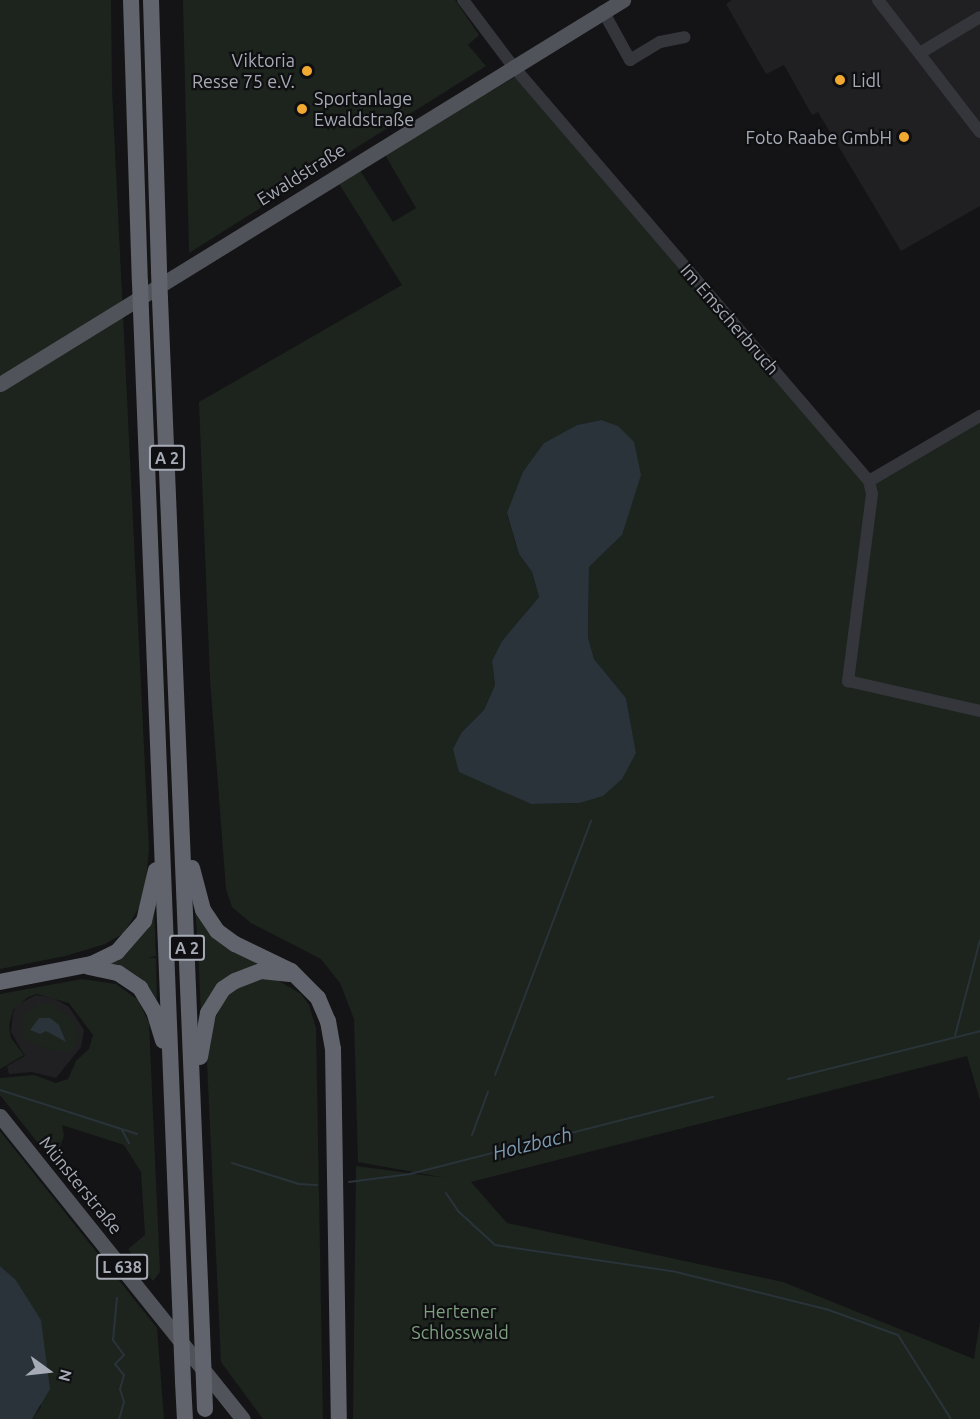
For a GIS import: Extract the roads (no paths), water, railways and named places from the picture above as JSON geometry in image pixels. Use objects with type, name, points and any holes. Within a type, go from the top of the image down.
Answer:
[{"type":"highway","name":"A 2","points":[[131,0],[184,1419]]},
{"type":"highway","name":"A 2","points":[[151,0],[160,299],[205,1414]]},
{"type":"highway","points":[[181,793],[198,898],[209,921],[235,944],[279,963],[302,980],[324,1009],[333,1049],[339,1419]]},
{"type":"highway","points":[[0,982],[79,967],[117,952],[144,921],[152,895],[162,821]]},
{"type":"highway","points":[[79,967],[118,973],[140,988],[159,1023],[171,1081]]},
{"type":"highway","points":[[193,1103],[204,1026],[214,1000],[223,989],[235,981],[261,971],[282,973],[302,980]]},
{"type":"main road","name":"Ewaldstraße","points":[[0,384],[512,65],[623,0]]},
{"type":"main road","name":"Münsterstraße","points":[[0,1116],[243,1419]]},
{"type":"street","name":"Im Emscherbruch","points":[[463,0],[512,65],[869,482]]},
{"type":"street","points":[[878,0],[980,132]]},
{"type":"street","points":[[603,12],[630,60],[660,42],[685,37]]},
{"type":"street","points":[[920,52],[980,17]]},
{"type":"street","points":[[980,416],[869,482],[872,494],[848,681],[980,711]]},
{"type":"waterway","points":[[495,1075],[591,821]]},
{"type":"waterway","points":[[955,1036],[980,940]]},
{"type":"waterway","name":"Holzbach","points":[[788,1079],[980,1031]]},
{"type":"waterway","name":"Holzbach","points":[[0,1090],[137,1134]]},
{"type":"waterway","points":[[472,1135],[488,1092]]},
{"type":"waterway","name":"Holzbach","points":[[349,1182],[410,1174],[713,1097]]},
{"type":"waterway","points":[[122,1130],[129,1143]]},
{"type":"waterway","name":"Holzbach","points":[[232,1163],[299,1184],[317,1185]]},
{"type":"waterway","points":[[446,1193],[458,1211],[495,1245],[672,1271],[826,1309],[898,1335],[951,1419]]},
{"type":"waterway","points":[[117,1298],[113,1340],[124,1355],[115,1364],[124,1375],[120,1389],[124,1402],[119,1419]]},
{"type":"place","name":"Viktoria Resse 75 e.V.","points":[[307,71]]},
{"type":"place","name":"Lidl","points":[[840,80]]},
{"type":"place","name":"Sportanlage Ewaldstraße","points":[[302,109]]},
{"type":"place","name":"Foto Raabe GmbH","points":[[904,137]]},
{"type":"park label","name":"Hertener Schlosswald","points":[[460,1322]]}]
